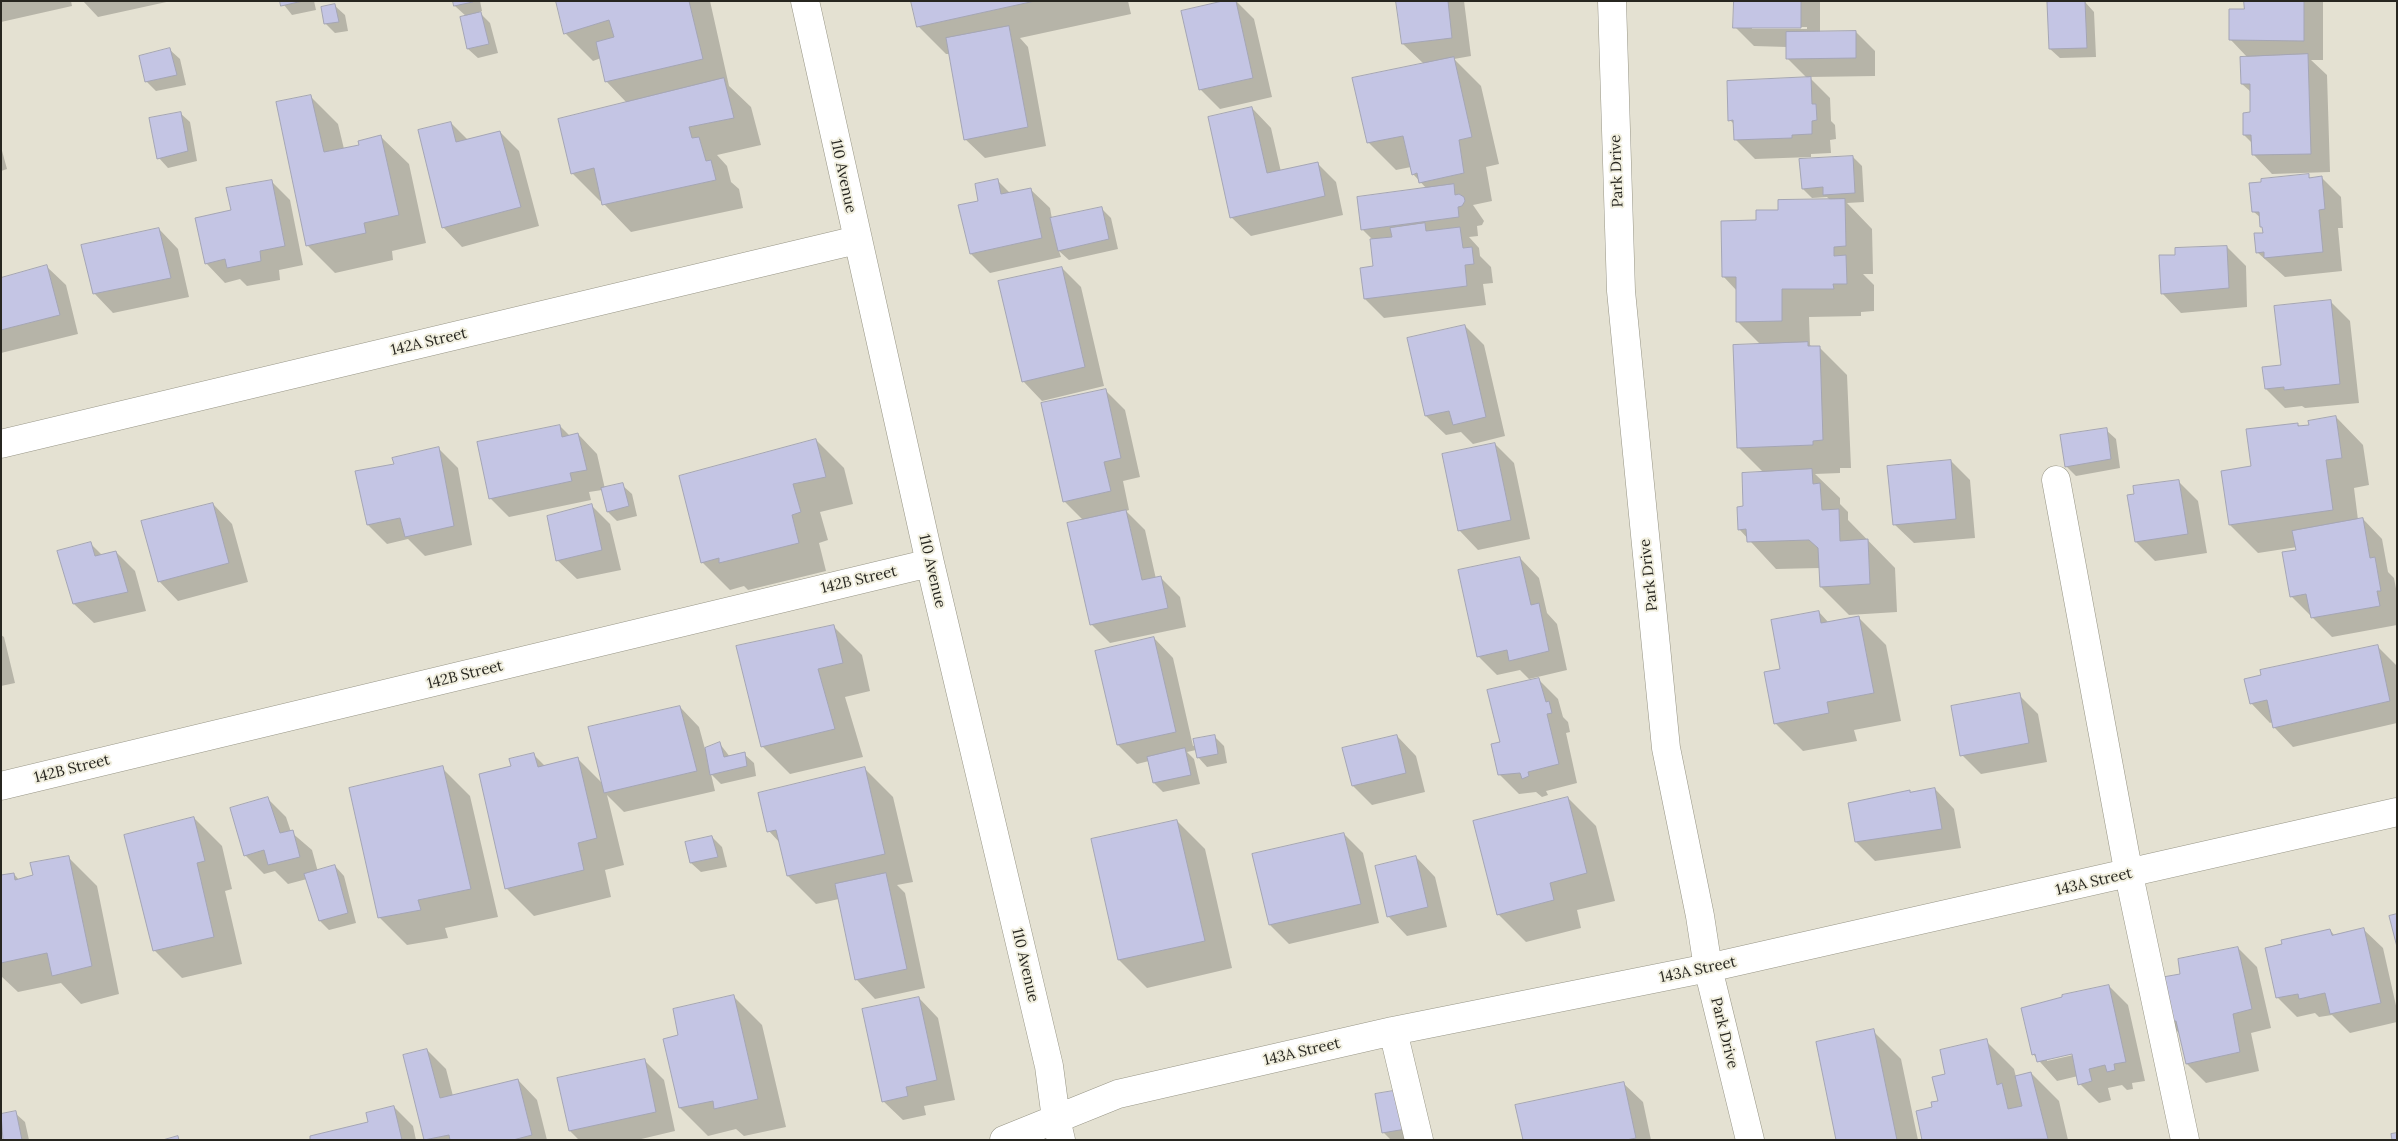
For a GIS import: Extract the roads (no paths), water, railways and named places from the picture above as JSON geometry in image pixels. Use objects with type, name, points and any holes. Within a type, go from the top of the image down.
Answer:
[{"type":"street","name":"110 Avenue","points":[[805,1],[930,564],[1049,1066],[1058,1129]]},
{"type":"street","name":"Park Drive","points":[[1612,1],[1620,291],[1666,748],[1700,916],[1708,968],[1750,1140]]},
{"type":"street","name":"142A Street","points":[[1,444],[857,240]]},
{"type":"street","points":[[2056,480],[2129,874],[2185,1140]]},
{"type":"street","name":"142B Street","points":[[1,786],[930,564]]},
{"type":"street","name":"143A Street","points":[[1004,1140],[1058,1129],[1118,1094],[1393,1031],[1708,968],[2397,812]]},
{"type":"street","points":[[1393,1031],[1419,1140]]}]
